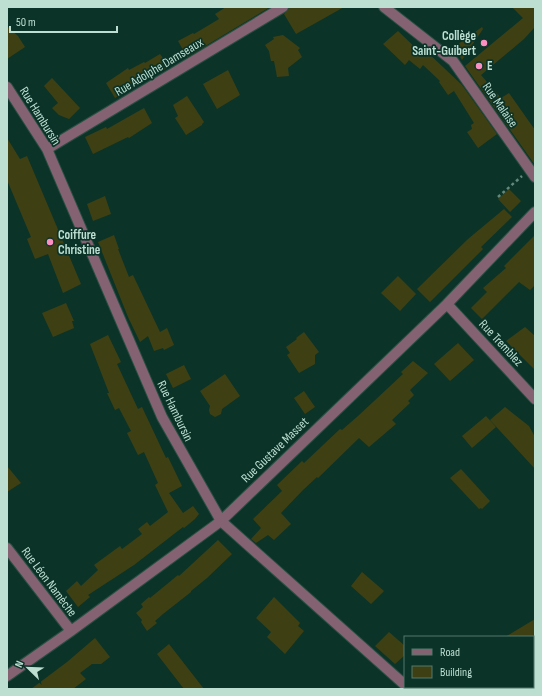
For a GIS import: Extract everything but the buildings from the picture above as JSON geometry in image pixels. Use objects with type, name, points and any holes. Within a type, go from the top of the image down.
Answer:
[{"type":"street","name":"Rue Adolphe Damseaux","points":[[48,149],[283,7]]},
{"type":"street","name":"Rue Malaise","points":[[384,7],[453,61],[532,173]]},
{"type":"street","name":"Rue Hambursin","points":[[7,87],[48,149],[162,417],[221,521],[404,684]]},
{"type":"street","name":"Rue Gustave Masset","points":[[7,676],[221,521],[447,304],[535,212]]},
{"type":"street","name":"Rue Tremblez","points":[[447,304],[535,399]]},
{"type":"street","name":"Rue Léon Namèche","points":[[7,548],[71,631]]},
{"type":"path","points":[[498,197],[532,173]]},
{"type":"place","name":"Collège Saint-Guibert","points":[[484,43]]},
{"type":"place","name":"E","points":[[479,66]]},
{"type":"place","name":"Coiffure Christine","points":[[50,242]]}]
